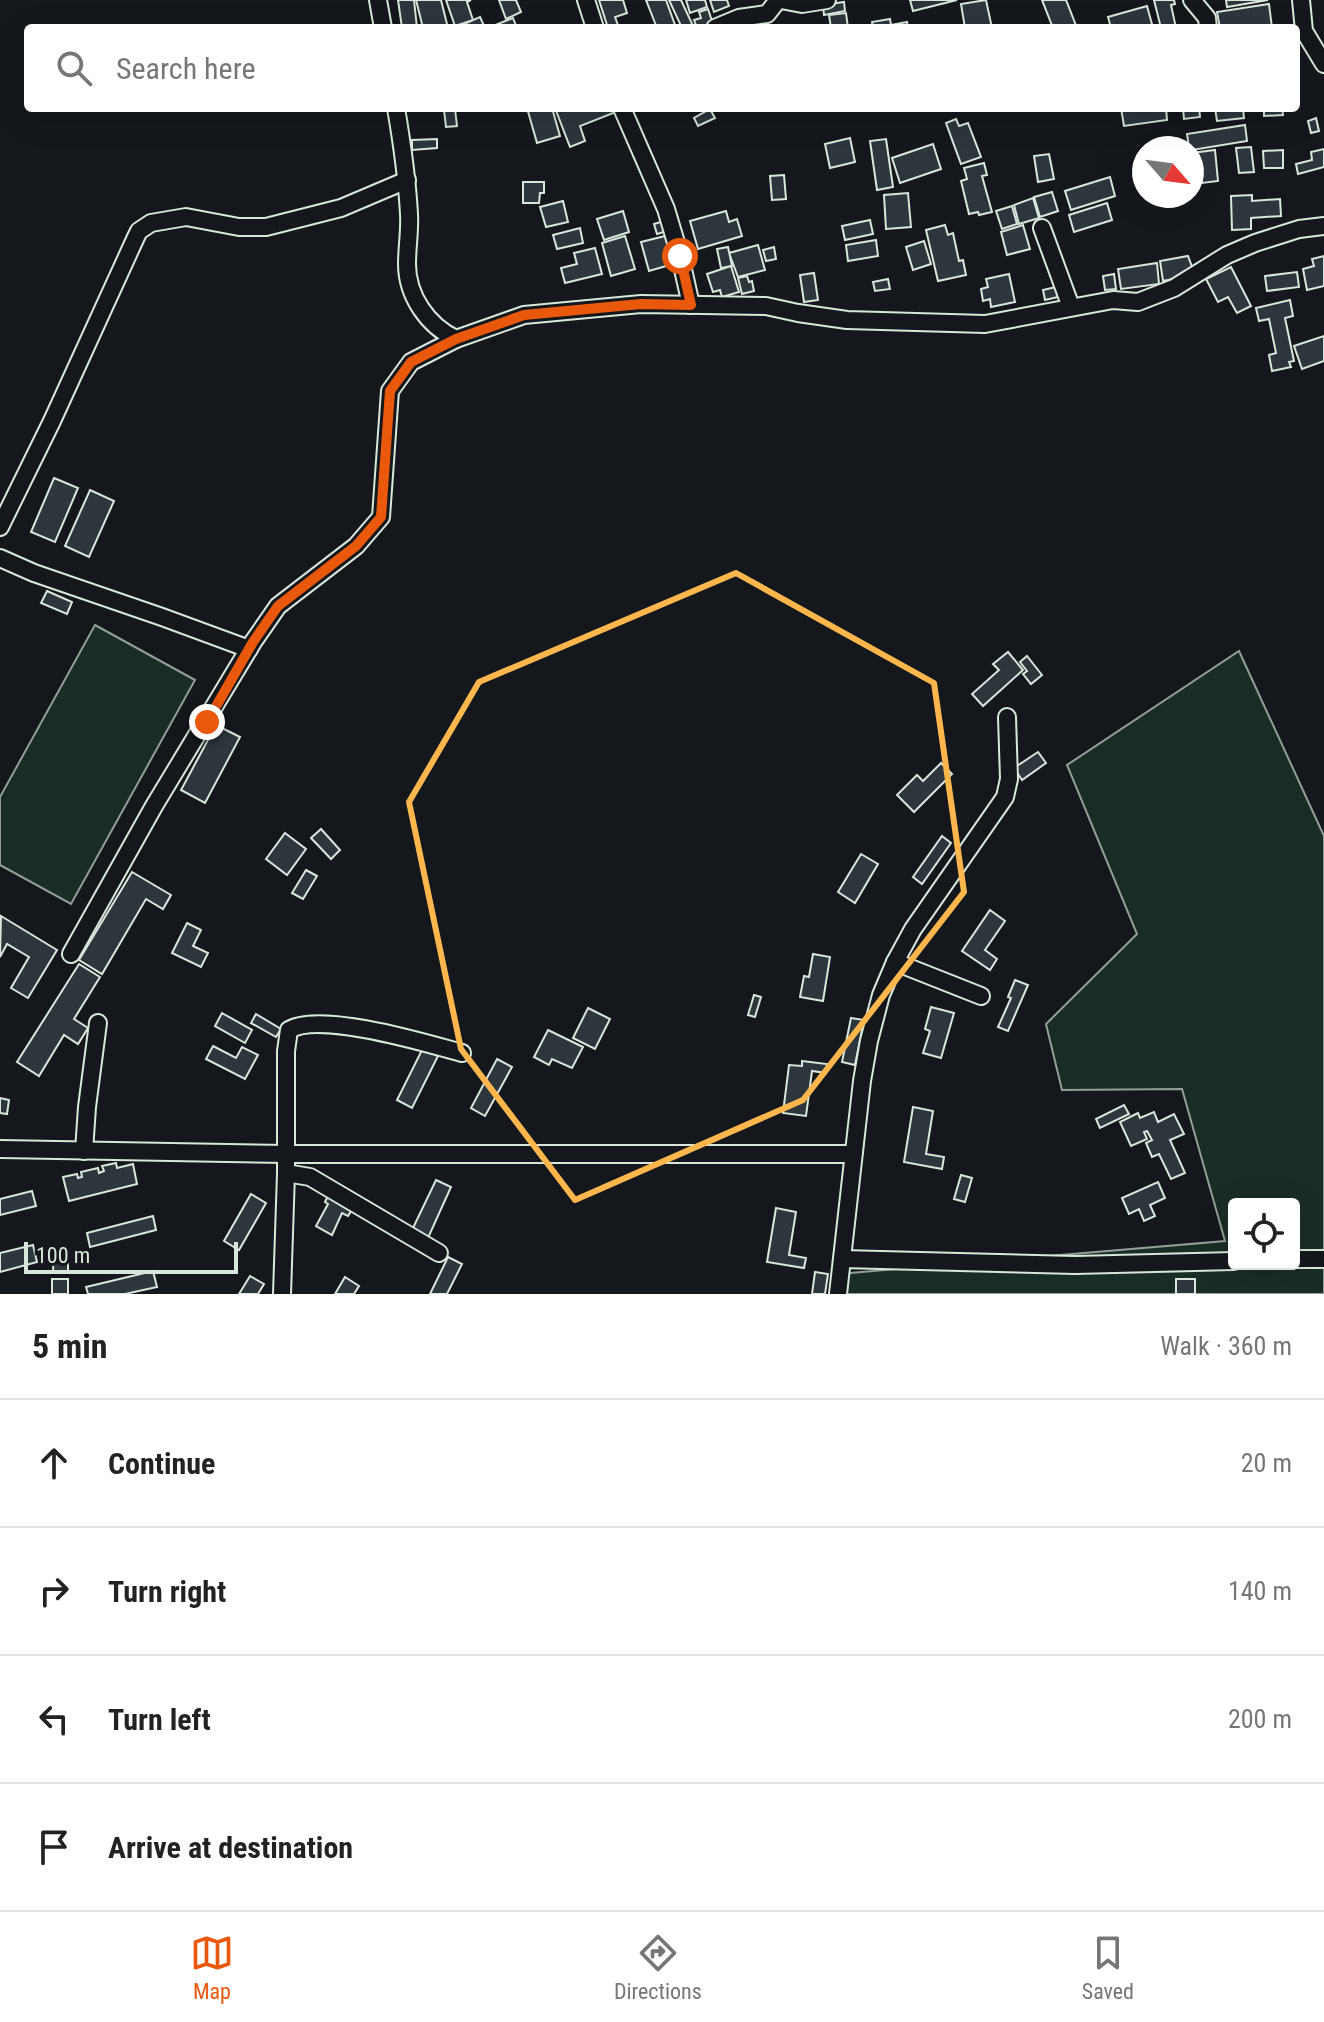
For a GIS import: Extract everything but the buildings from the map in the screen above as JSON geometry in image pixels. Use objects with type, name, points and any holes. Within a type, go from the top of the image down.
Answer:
[{"type":"street","points":[[378,0],[382,24]]},
{"type":"street","points":[[586,0],[594,24]]},
{"type":"street","points":[[725,24],[739,18],[767,14],[780,0],[802,4],[827,0]]},
{"type":"street","points":[[1192,0],[1207,18],[1208,24]]},
{"type":"street","points":[[1301,0],[1300,32],[1324,64]]},
{"type":"street","points":[[397,112],[407,180],[410,285],[426,316],[440,330],[456,339]]},
{"type":"street","points":[[624,112],[666,209],[691,305]]},
{"type":"street","points":[[0,527],[136,237],[145,226],[186,217],[239,227],[266,227],[341,208],[407,180]]},
{"type":"street","points":[[71,954],[154,806],[278,606],[356,546],[379,520],[390,391],[411,362],[456,339],[524,315],[641,304],[766,306],[847,320],[985,324],[1113,300],[1138,302],[1174,288],[1227,255],[1255,243],[1299,229],[1324,226]]},
{"type":"street","points":[[1042,228],[1071,307]]},
{"type":"street","points":[[0,558],[34,573],[249,649]]},
{"type":"street","points":[[838,1294],[869,1041],[881,995],[913,929],[1005,797],[1009,779],[1007,717]]},
{"type":"street","points":[[895,962],[981,996]]},
{"type":"street","points":[[84,1151],[89,1081],[98,1023]]},
{"type":"street","points":[[282,1294],[286,1051],[287,1035],[292,1027],[319,1024],[366,1030],[462,1053]]},
{"type":"street","points":[[0,1149],[286,1154],[853,1154]]},
{"type":"street","points":[[286,1173],[310,1177],[439,1253]]},
{"type":"street","points":[[842,1259],[1075,1265],[1228,1261]]},
{"type":"street","points":[[1300,1259],[1324,1259]]},
{"type":"highlighted area","points":[[736,573],[934,683],[964,892],[803,1100],[575,1200],[461,1049],[409,802],[479,682]]},
{"type":"green space","points":[[95,625],[195,680],[71,904],[0,865],[0,797]]},
{"type":"green space","points":[[1239,651],[1324,836],[1324,1294],[832,1294],[850,1273],[1225,1241],[1182,1089],[1062,1090],[1046,1024],[1137,934],[1067,765]]},
{"type":"route","points":[[207,722],[253,642],[278,606],[356,546],[381,517],[390,391],[411,362],[456,339],[524,315],[641,304],[691,305],[680,256]]}]
